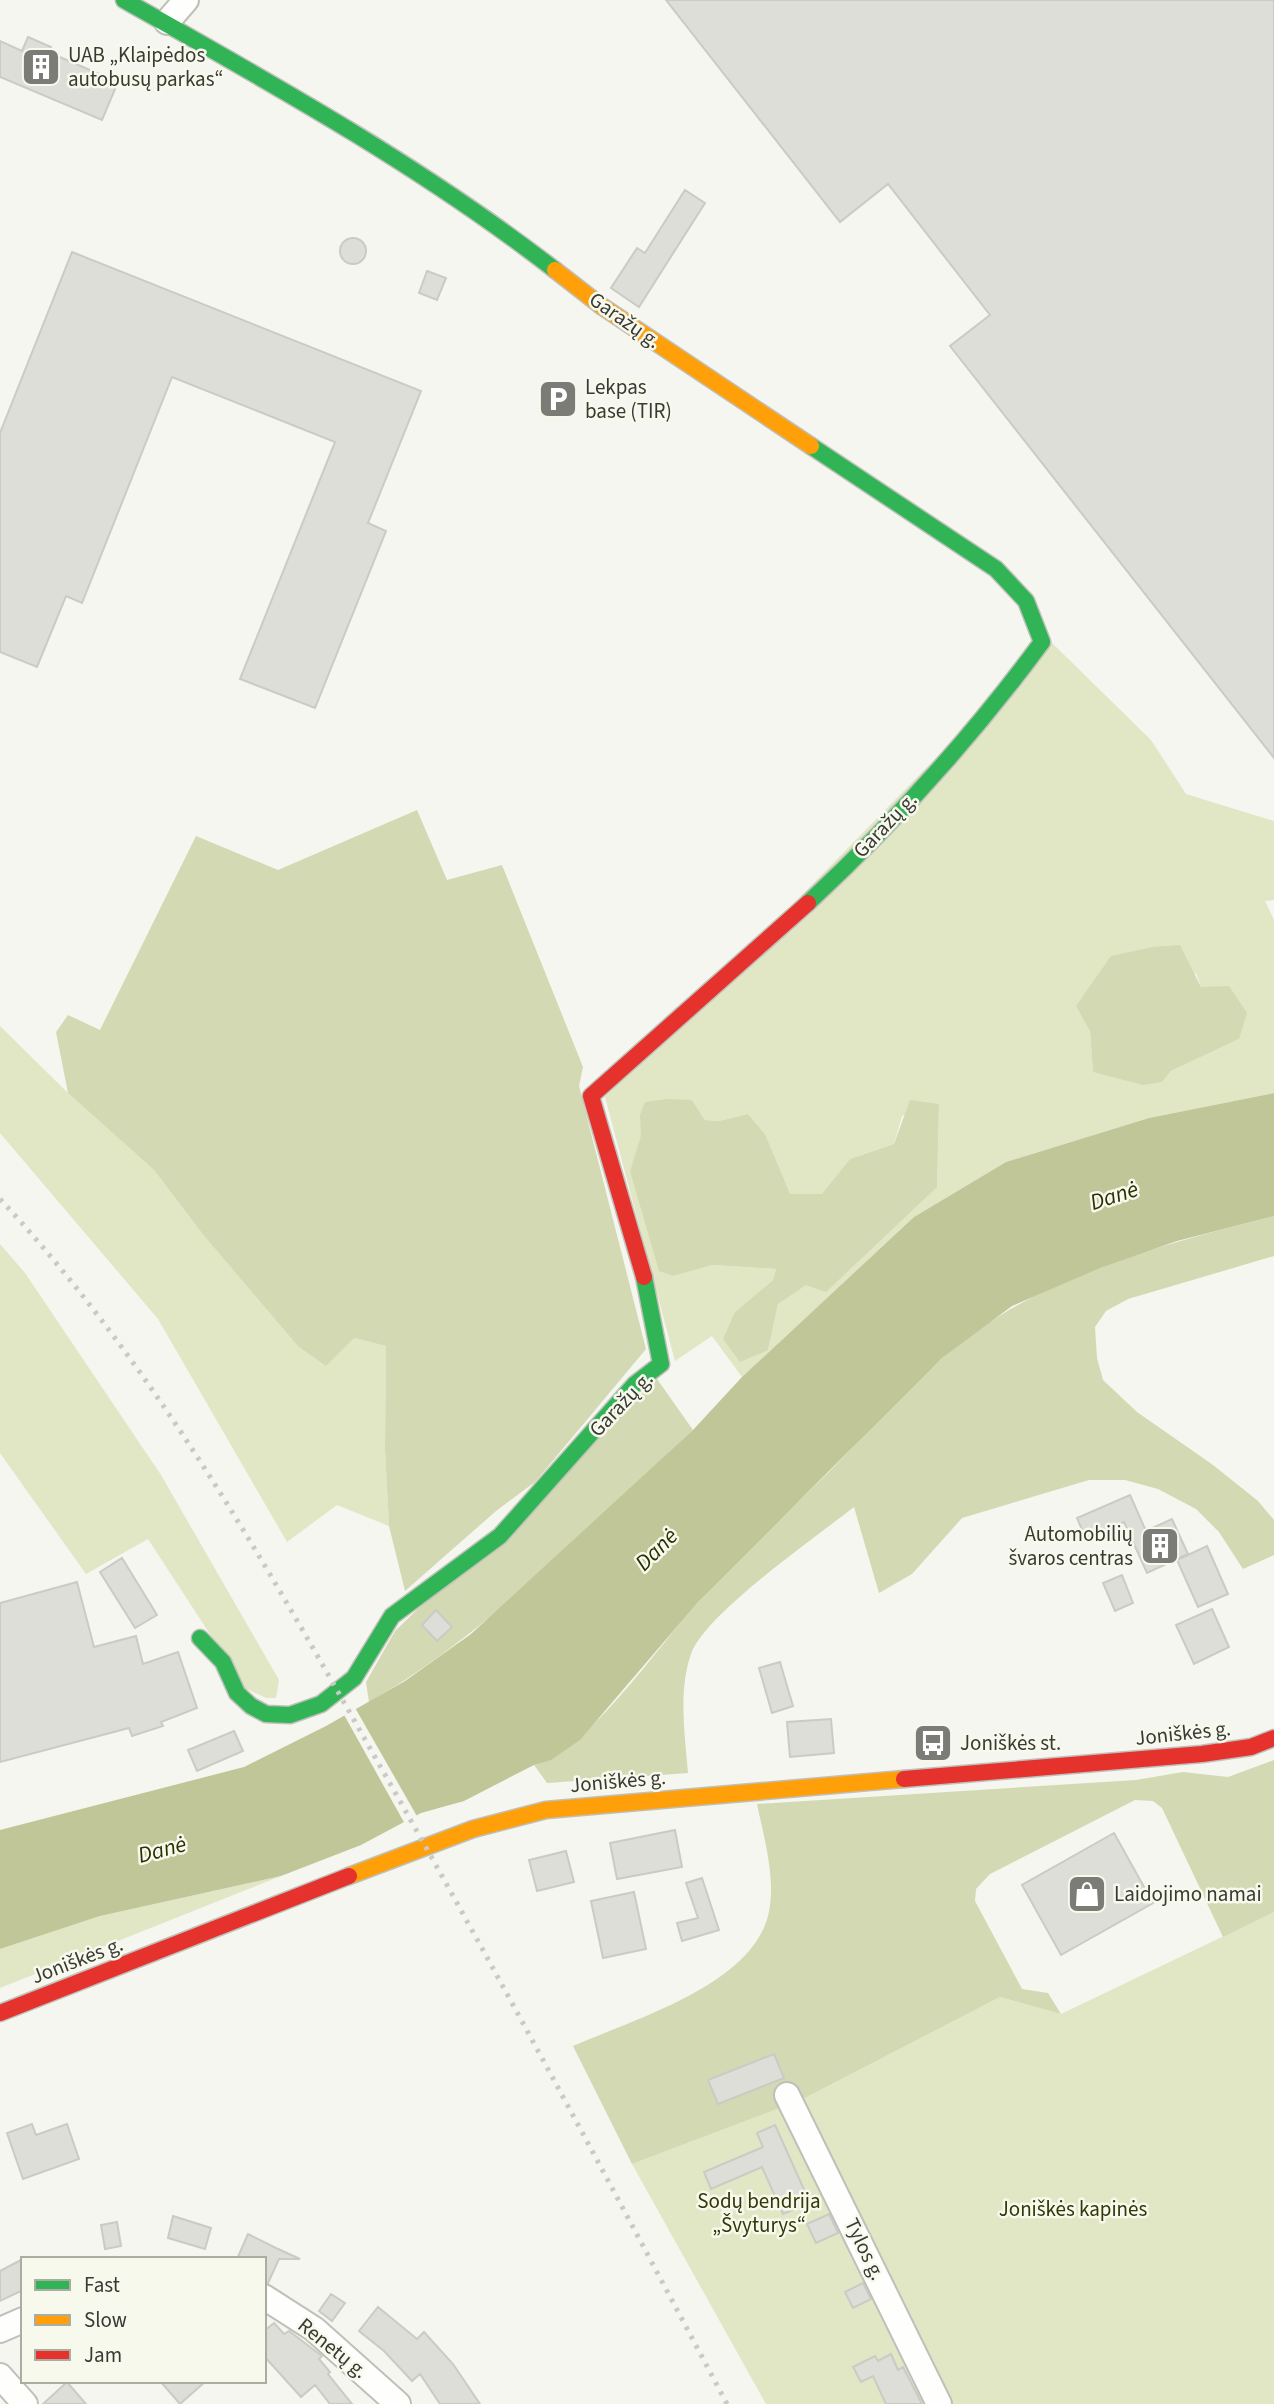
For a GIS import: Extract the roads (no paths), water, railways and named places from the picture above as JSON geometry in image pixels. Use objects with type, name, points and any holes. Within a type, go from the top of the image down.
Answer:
[{"type":"street","name":"Garažų g.","points":[[124,0],[304,102],[509,234],[600,304],[996,569],[1023,594],[1034,610],[1042,642],[1013,683],[940,769],[811,901],[591,1096],[646,1284],[661,1364],[635,1384],[500,1536],[393,1616],[354,1678],[321,1704],[290,1715],[266,1714],[251,1706],[237,1693],[223,1662],[200,1639]]},
{"type":"street","points":[[167,22],[186,0]]},
{"type":"street","name":"Joniškės g.","points":[[0,2013],[402,1855],[473,1829],[546,1810],[1172,1757],[1251,1746],[1274,1738]]},
{"type":"street","name":"Tylos g.","points":[[787,2095],[844,2206],[939,2404]]},
{"type":"street","name":"Renetų g.","points":[[266,2298],[314,2329],[398,2404]]},
{"type":"street","points":[[0,2330],[21,2321]]},
{"type":"street","points":[[0,2376],[25,2404]]},
{"type":"water","name":"Danė","points":[[1274,1093],[1274,1216],[1177,1241],[1100,1268],[1012,1306],[942,1358],[698,1602],[580,1740],[551,1760],[534,1765],[464,1801],[421,1813],[361,1845],[281,1876],[100,1916],[0,1949],[0,1830],[244,1767],[326,1726],[405,1681],[471,1634],[693,1430],[742,1377],[914,1217],[1006,1162],[1149,1118]]},
{"type":"railway","points":[[0,1199],[107,1327],[156,1395],[246,1534],[330,1677],[462,1913],[727,2404]]},
{"type":"place","name":"UAB „Klaipėdos autobusų parkas“","points":[[41,67]]},
{"type":"place","name":"Lekpas base (TIR)","points":[[558,399]]},
{"type":"place","name":"Automobilių švaros centras","points":[[1160,1546]]},
{"type":"place","name":"Joniškės st.","points":[[933,1743]]},
{"type":"place","name":"Laidojimo namai","points":[[1087,1894]]},
{"type":"park label","name":"Joniškės kapinės","points":[[1073,2209]]},
{"type":"park label","name":"Sodų bendrija „Švyturys“","points":[[759,2213]]}]
